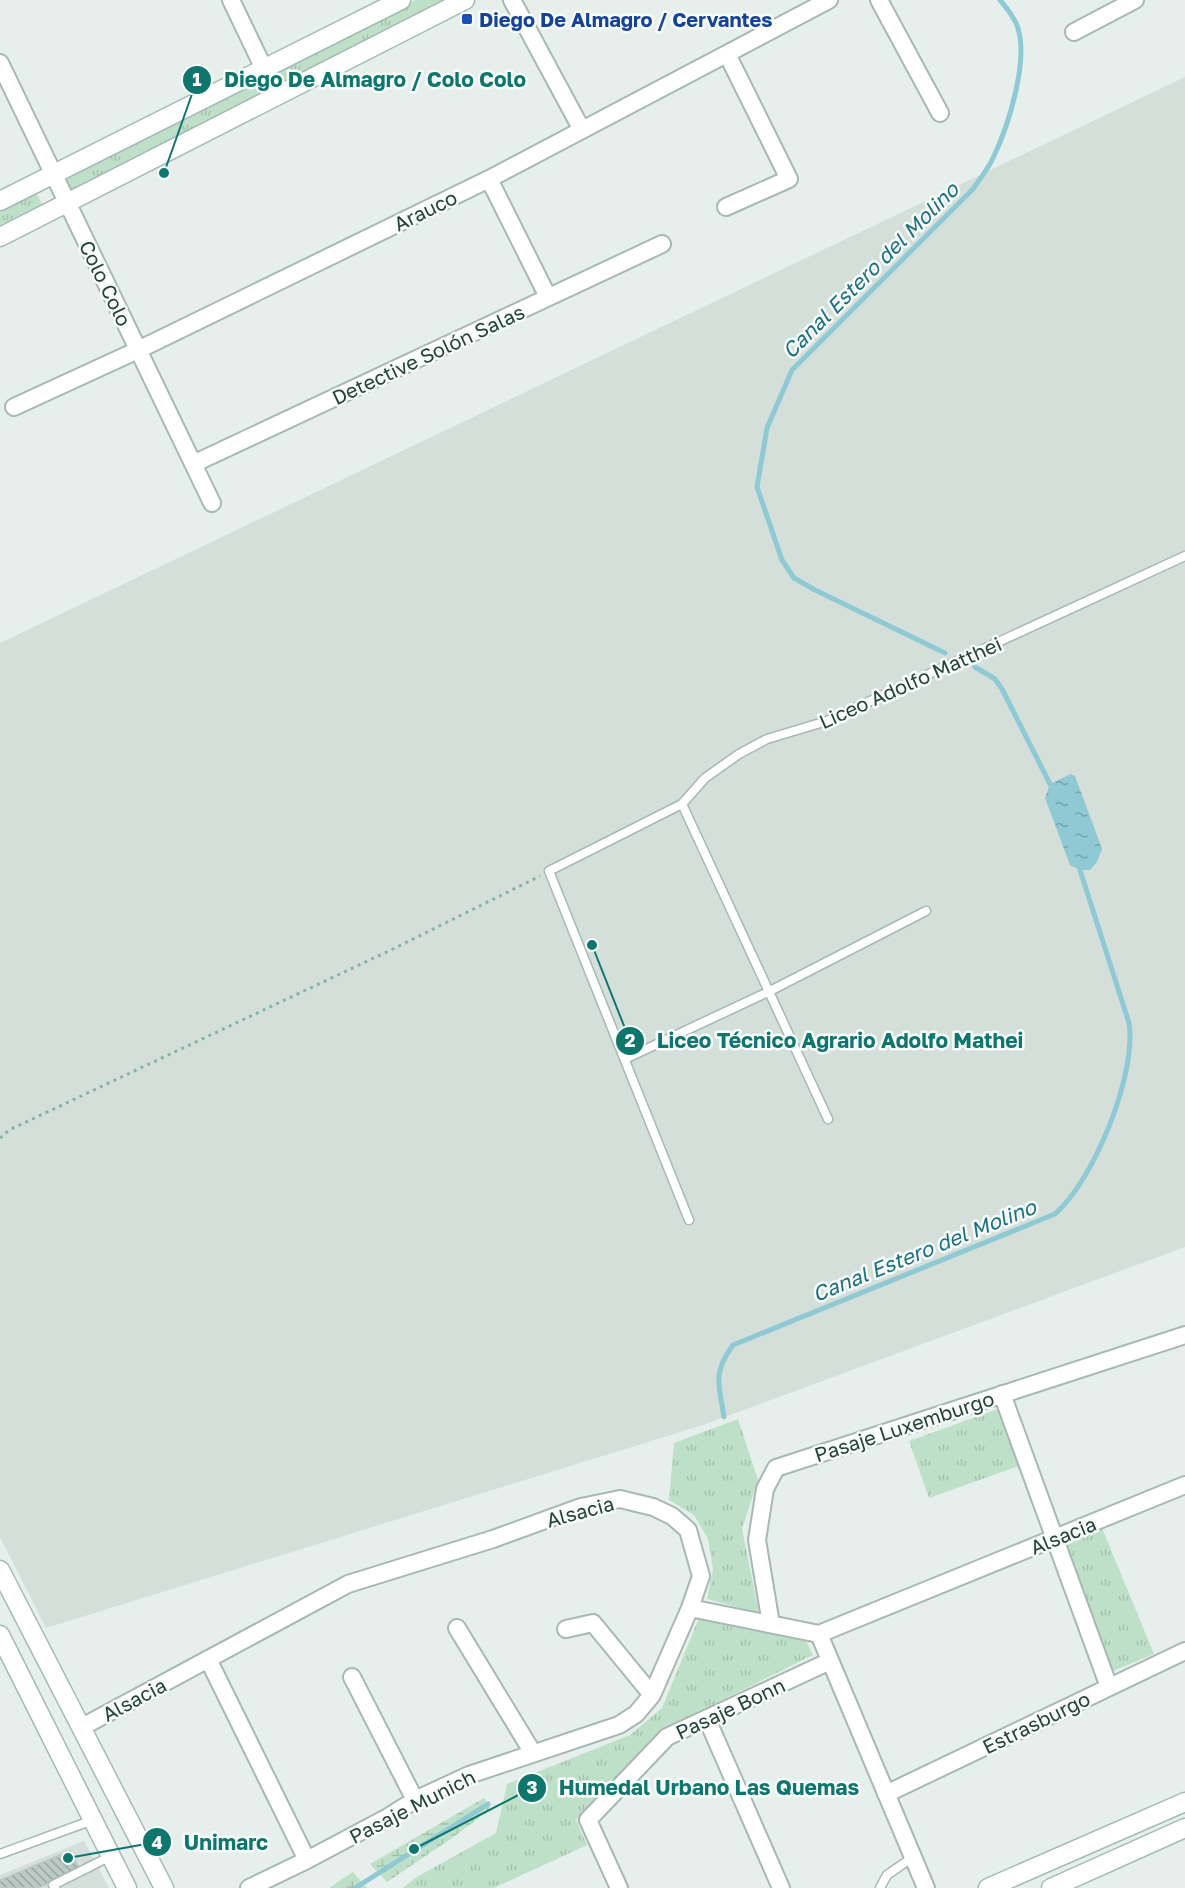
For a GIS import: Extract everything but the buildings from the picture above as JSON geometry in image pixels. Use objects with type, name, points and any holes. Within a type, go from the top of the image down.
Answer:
[{"type":"main road","points":[[0,201],[401,0]]},
{"type":"main road","points":[[0,237],[465,0]]},
{"type":"main road","points":[[0,1570],[164,1888]]},
{"type":"main road","points":[[0,1635],[10,1661],[127,1888]]},
{"type":"main road","points":[[10,1661],[44,1653]]},
{"type":"main road","points":[[988,1888],[1185,1802]]},
{"type":"main road","points":[[1051,1888],[1185,1828]]},
{"type":"street","points":[[231,0],[277,96]]},
{"type":"street","points":[[512,0],[582,130]]},
{"type":"street","name":"Arauco","points":[[14,407],[138,350],[489,179],[830,0]]},
{"type":"street","points":[[879,0],[940,113]]},
{"type":"street","points":[[1074,32],[1135,0]]},
{"type":"street","points":[[726,207],[789,179],[727,54]]},
{"type":"street","name":"Colo Colo","points":[[0,63],[212,503]]},
{"type":"street","points":[[489,179],[548,297]]},
{"type":"street","name":"Detective Solón Salas","points":[[193,464],[662,244]]},
{"type":"street","name":"Pasaje Luxemburgo","points":[[771,1624],[757,1540],[765,1489],[776,1468],[1185,1335]]},
{"type":"street","points":[[1002,1394],[1109,1687]]},
{"type":"street","name":"Alsacia","points":[[819,1634],[1185,1485]]},
{"type":"street","name":"Alsacia","points":[[82,1727],[348,1584],[493,1539],[581,1507],[621,1499],[652,1507],[672,1516],[688,1530],[700,1576],[690,1608]]},
{"type":"street","points":[[690,1608],[819,1634],[926,1888]]},
{"type":"street","name":"Pasaje Munich","points":[[249,1888],[307,1860],[415,1800],[469,1775],[619,1725],[636,1714],[652,1695],[690,1608]]},
{"type":"street","points":[[566,1629],[593,1623],[652,1695]]},
{"type":"street","points":[[457,1628],[533,1753]]},
{"type":"street","name":"Estrasburgo","points":[[886,1794],[1185,1651]]},
{"type":"street","points":[[208,1659],[307,1860]]},
{"type":"street","name":"Pasaje Bonn","points":[[619,1888],[588,1820],[667,1737],[830,1661]]},
{"type":"street","points":[[352,1677],[415,1800]]},
{"type":"street","points":[[707,1719],[781,1888]]},
{"type":"lane","name":"Liceo Adolfo Matthei","points":[[549,871],[682,804],[705,778],[739,754],[767,739],[827,721],[1185,556]]},
{"type":"lane","points":[[682,804],[828,1119]]},
{"type":"lane","points":[[549,871],[689,1220]]},
{"type":"lane","points":[[625,1059],[768,992],[926,911]]},
{"type":"lane","points":[[0,1854],[93,1820]]},
{"type":"lane","points":[[55,1888],[53,1885],[111,1856]]},
{"type":"lane","points":[[880,1888],[880,1884],[887,1875],[913,1857]]},
{"type":"path","points":[[0,1138],[9,1130],[393,949],[549,871]]},
{"type":"shaded area","points":[[1185,77],[1185,1247],[706,1424],[46,1628],[0,1537],[0,643]]},
{"type":"shaded area","points":[[84,1841],[109,1888],[0,1888],[0,1875]]},
{"type":"green space","points":[[415,0],[444,0],[281,83],[273,70]]},
{"type":"green space","points":[[259,78],[269,92],[69,192],[62,177]]},
{"type":"green space","points":[[34,189],[42,204],[0,225],[0,207]]},
{"type":"green space","points":[[998,1409],[1019,1466],[929,1498],[909,1441]]},
{"type":"green space","points":[[738,1419],[758,1480],[742,1529],[759,1613],[707,1599],[713,1569],[708,1539],[694,1515],[669,1500],[674,1443]]},
{"type":"green space","points":[[1102,1528],[1154,1654],[1113,1671],[1062,1544]]},
{"type":"green space","points":[[699,1618],[805,1639],[813,1655],[660,1731],[576,1820],[587,1845],[494,1888],[403,1888],[415,1878],[496,1833],[507,1784],[630,1735],[662,1708]]},
{"type":"green space","points":[[484,1798],[490,1807],[489,1810],[387,1882],[370,1864]]},
{"type":"green space","points":[[353,1872],[367,1888],[329,1888],[351,1873]]},
{"type":"water","points":[[1071,774],[1075,776],[1102,849],[1097,862],[1090,870],[1080,870],[1070,865],[1045,798],[1050,784]]},
{"type":"waterway","name":"Canal Estero del Molino","points":[[945,653],[794,578],[782,560],[757,487],[767,428],[792,370],[973,189],[991,162],[1011,110],[1021,54],[1016,23],[1000,0]]},
{"type":"waterway","name":"Canal Estero del Molino","points":[[975,667],[995,679],[1002,689],[1050,784]]},
{"type":"waterway","name":"Canal Estero del Molino","points":[[724,1417],[719,1380],[722,1364],[733,1345],[1055,1214],[1070,1198],[1084,1177],[1110,1125],[1126,1070],[1130,1044],[1129,1023],[1080,870]]},
{"type":"waterway","name":"Canal Estero del Molino","points":[[355,1888],[488,1804]]},
{"type":"place","name":"Diego De Almagro / Cervantes","points":[[467,19]]},
{"type":"place","name":"Diego De Almagro / Colo Colo","points":[[164,173]]},
{"type":"place","name":"Liceo Técnico Agrario Adolfo Mathei","points":[[592,945]]},
{"type":"place","name":"Humedal Urbano Las Quemas","points":[[414,1849]]},
{"type":"place","name":"Unimarc","points":[[68,1858]]}]
